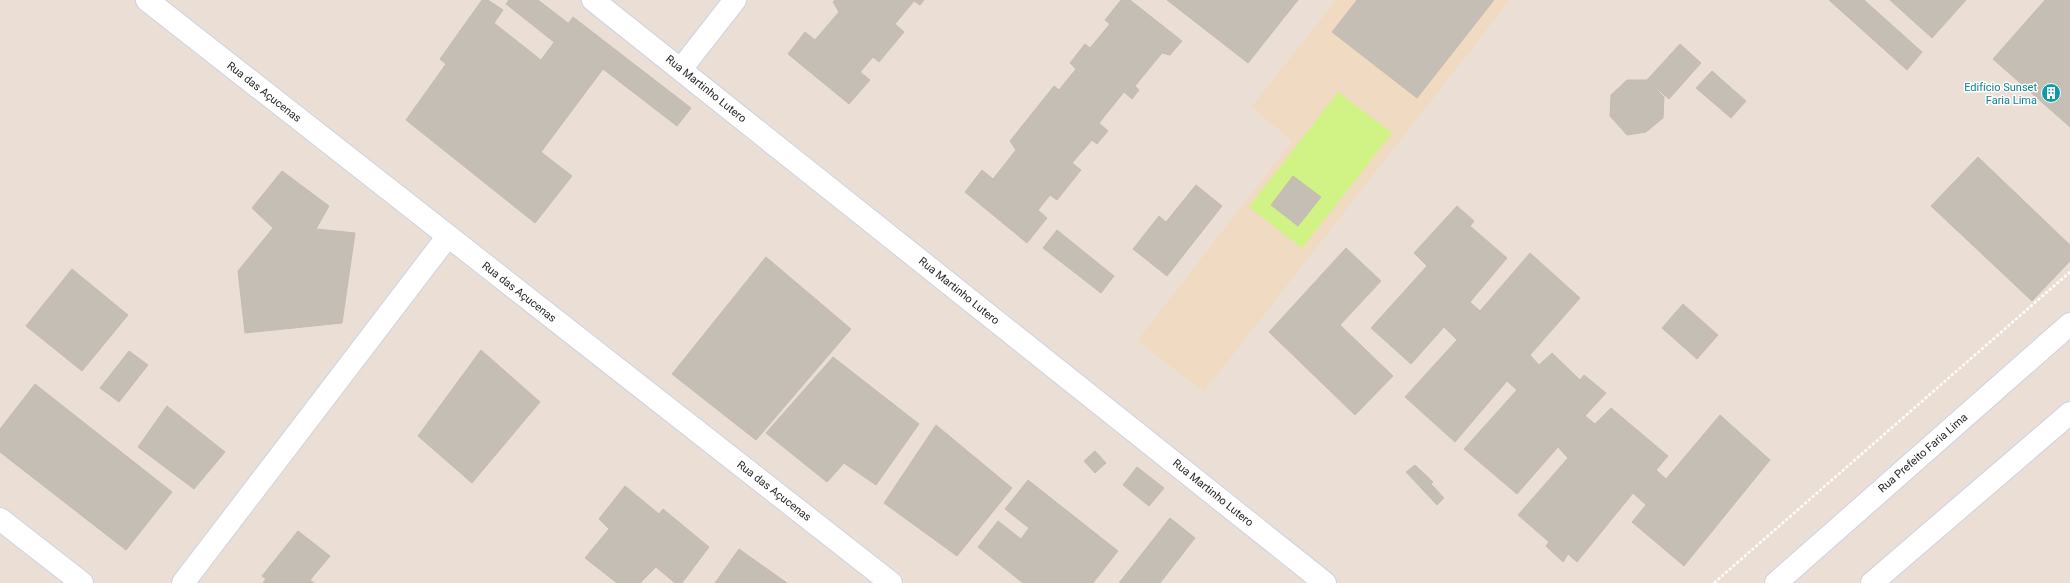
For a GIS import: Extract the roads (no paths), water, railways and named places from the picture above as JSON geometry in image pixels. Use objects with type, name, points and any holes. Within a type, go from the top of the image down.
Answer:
[{"type":"street","name":"Rua das Açucenas","points":[[147,0],[891,583]]},
{"type":"street","name":"Rua Martinho Lutero","points":[[593,0],[1325,583]]},
{"type":"street","points":[[681,69],[735,0]]},
{"type":"street","points":[[183,583],[448,236]]},
{"type":"street","name":"Rua Prefeito Faria Lima","points":[[1776,583],[2070,324]]},
{"type":"street","points":[[1872,583],[2070,413]]},
{"type":"street","points":[[0,519],[82,583]]},
{"type":"place","name":"Edifício Sunset Faria Lima","points":[[2051,93]]}]
